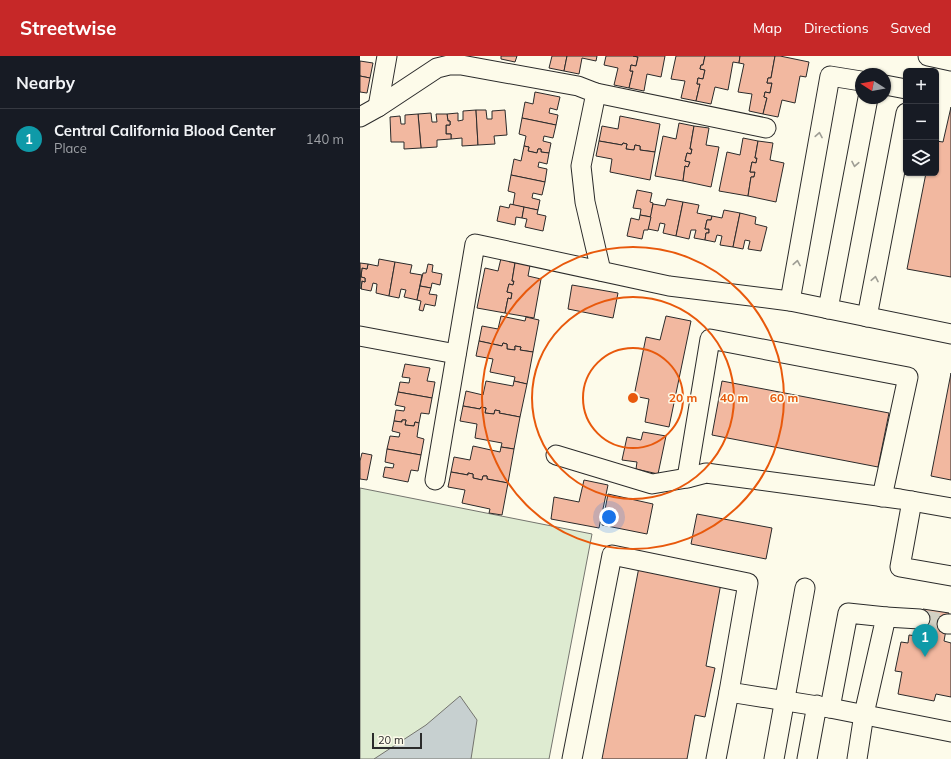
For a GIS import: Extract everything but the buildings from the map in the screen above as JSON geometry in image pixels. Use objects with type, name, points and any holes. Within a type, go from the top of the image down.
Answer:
[{"type":"lane","points":[[378,107],[387,56]]},
{"type":"lane","points":[[928,56],[951,61]]},
{"type":"lane","points":[[360,117],[378,107],[437,68],[449,65],[461,65],[578,86],[596,94],[766,128]]},
{"type":"lane","points":[[790,301],[830,76],[855,80]]},
{"type":"lane","points":[[891,86],[903,88]]},
{"type":"lane","points":[[596,94],[581,166],[585,202],[600,271]]},
{"type":"lane","points":[[828,309],[867,104]]},
{"type":"lane","points":[[867,317],[903,129]]},
{"type":"lane","points":[[435,480],[475,244],[669,286],[790,301],[951,334]]},
{"type":"lane","points":[[687,478],[710,339],[908,377],[882,497]]},
{"type":"lane","points":[[361,341],[456,354]]},
{"type":"lane","points":[[556,455],[652,484],[706,473],[951,508]]},
{"type":"lane","points":[[912,502],[900,567],[951,576]]},
{"type":"lane","points":[[572,759],[612,555],[748,583],[716,759]]},
{"type":"lane","points":[[774,759],[805,588]]},
{"type":"lane","points":[[807,759],[824,707],[848,613],[920,619]]},
{"type":"lane","points":[[857,759],[864,714],[886,617]]},
{"type":"lane","points":[[729,692],[864,714],[951,732]]},
{"type":"green space","points":[[360,488],[592,534],[549,759],[360,759]]},
{"type":"shaded area","points":[[460,696],[477,720],[471,759],[374,759],[426,725]]},
{"type":"tunnel","points":[[920,619],[947,624]]},
{"type":"place","name":"Central California Blood Center","points":[[925,657]]}]
